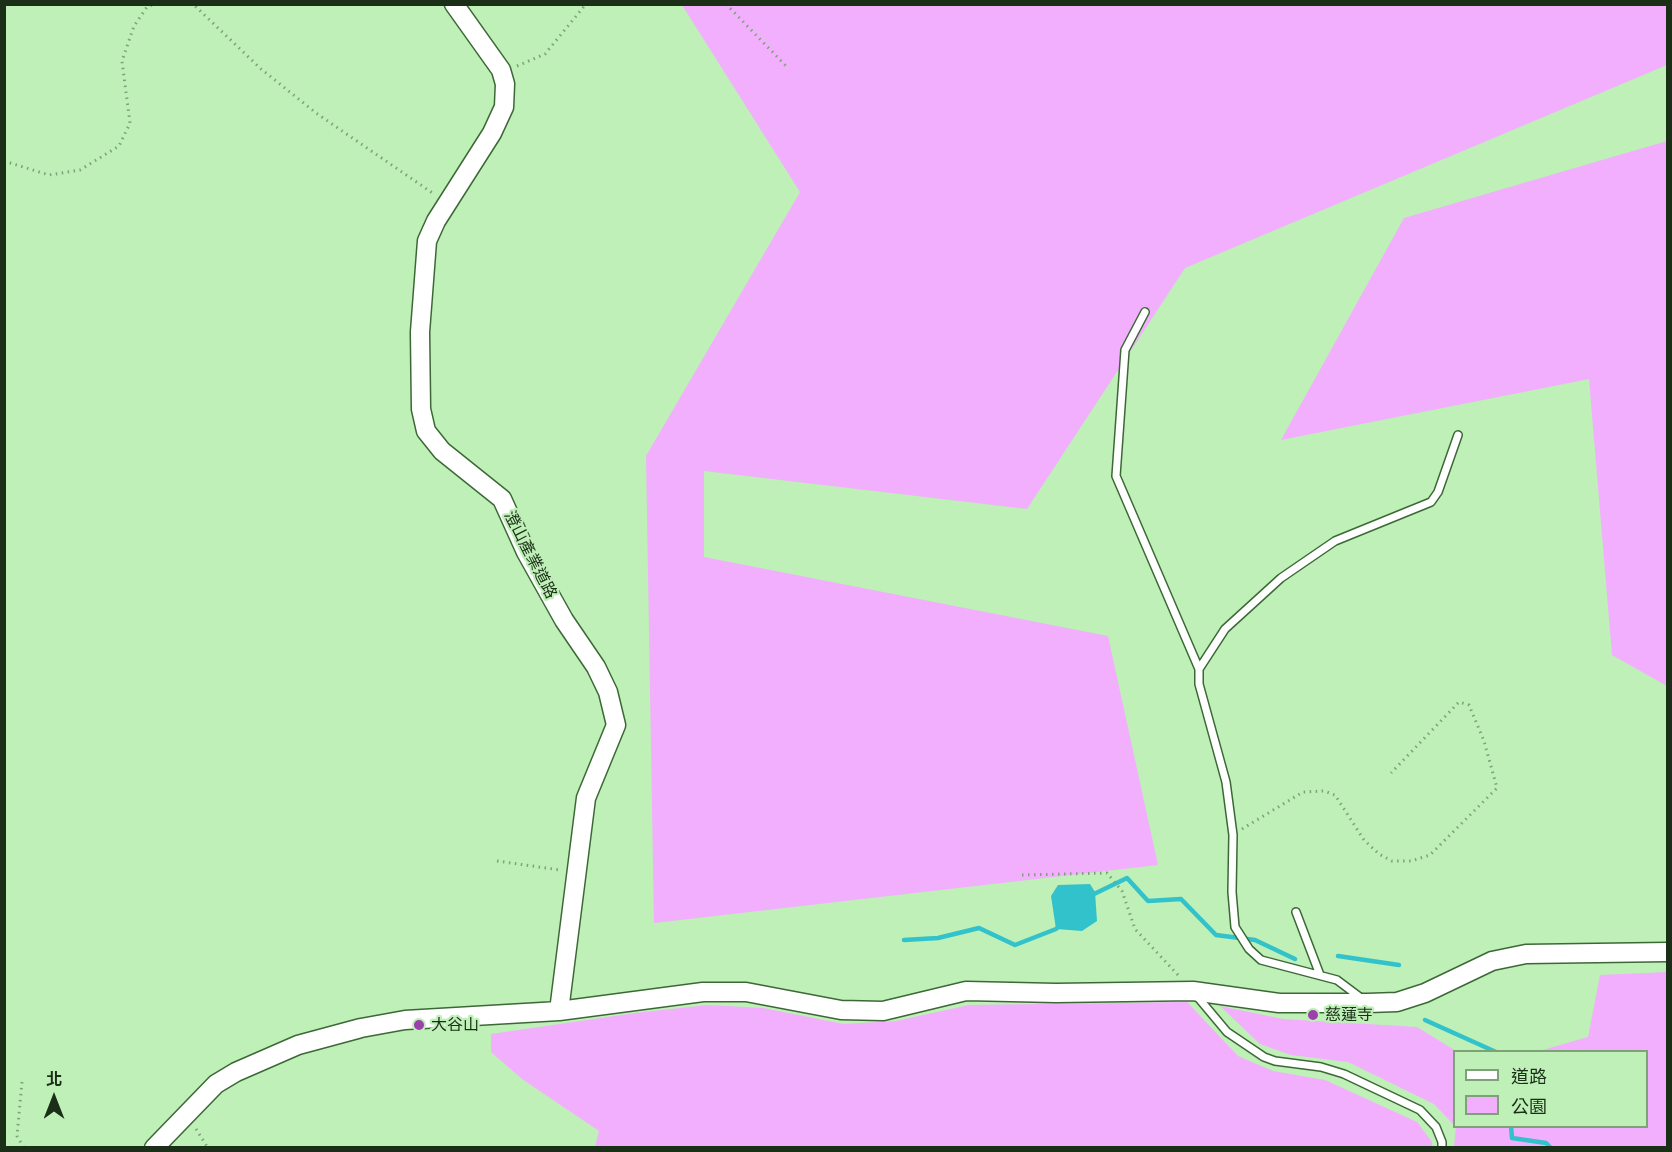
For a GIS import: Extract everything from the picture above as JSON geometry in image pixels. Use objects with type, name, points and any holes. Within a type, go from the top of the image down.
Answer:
[{"type":"street","name":"澄山產業道路","points":[[454,4],[501,70],[506,84],[504,107],[492,133],[446,203],[427,241],[420,332],[421,409],[426,430],[442,451],[502,498],[537,571],[564,620],[596,668],[608,692],[616,724],[586,798],[559,1011]]},
{"type":"street","points":[[154,1148],[185,1113],[216,1084],[236,1072],[298,1045],[361,1028],[405,1020],[559,1011],[702,992],[746,992],[841,1010],[882,1011],[966,991],[1056,993],[1193,991],[1279,1003],[1398,1002],[1425,993],[1492,961],[1526,954],[1668,952]]},
{"type":"lane","points":[[1145,312],[1125,350],[1116,476],[1198,669],[1226,782],[1233,835],[1232,892],[1236,927],[1249,949],[1261,960],[1337,980],[1368,1003]]},
{"type":"lane","points":[[1198,669],[1226,629],[1281,578],[1335,542],[1431,502],[1438,492],[1458,435]]},
{"type":"lane","points":[[1296,912],[1320,975]]},
{"type":"lane","points":[[1193,991],[1227,1032],[1264,1057],[1275,1061],[1321,1067],[1344,1074],[1420,1110],[1436,1126],[1442,1148]]},
{"type":"path","points":[[4,161],[49,175],[80,170],[119,146],[130,123],[122,61],[135,26],[147,7],[155,4]]},
{"type":"path","points":[[190,4],[194,5],[261,69],[316,113],[446,203]]},
{"type":"path","points":[[501,70],[524,65],[544,54],[586,4]]},
{"type":"path","points":[[726,4],[787,67]]},
{"type":"path","points":[[1233,835],[1303,792],[1324,791],[1335,795],[1364,840],[1379,854],[1392,861],[1411,861],[1430,855],[1497,788],[1484,741],[1470,705],[1459,702],[1391,773]]},
{"type":"path","points":[[497,861],[577,872]]},
{"type":"path","points":[[1022,875],[1107,873],[1122,891],[1135,928],[1193,991]]},
{"type":"path","points":[[22,1082],[17,1136],[24,1148]]},
{"type":"path","points":[[185,1113],[208,1148]]},
{"type":"green space","points":[[682,5],[1667,5],[1667,65],[1185,268],[1027,509],[704,471],[704,557],[1108,636],[1158,865],[654,923],[646,456],[800,192]]},
{"type":"green space","points":[[1668,141],[1667,686],[1612,655],[1589,379],[1281,440],[1404,218]]},
{"type":"green space","points":[[1667,972],[1667,1147],[1454,1147],[1456,1128],[1648,1128],[1648,1050],[1542,1050],[1588,1037],[1600,975]]},
{"type":"green space","points":[[1187,1002],[1238,1056],[1273,1071],[1325,1080],[1417,1122],[1432,1142],[1432,1147],[595,1147],[599,1131],[522,1079],[491,1052],[491,1034],[708,1005],[763,1008],[844,1024],[896,1021],[969,1005]]},
{"type":"green space","points":[[1220,1006],[1283,1019],[1417,1027],[1454,1050],[1453,1124],[1434,1104],[1348,1062],[1291,1055],[1260,1044]]},
{"type":"water","points":[[1090,884],[1095,892],[1097,921],[1082,931],[1056,929],[1051,896],[1058,885]]},
{"type":"waterway","points":[[1092,895],[1127,878],[1148,901],[1181,899],[1216,935],[1255,940],[1295,959]]},
{"type":"waterway","points":[[904,940],[938,938],[979,928],[1015,945],[1056,929],[1060,925]]},
{"type":"waterway","points":[[1338,956],[1399,965]]},
{"type":"waterway","points":[[1425,1020],[1492,1050]]},
{"type":"waterway","points":[[1511,1128],[1512,1138],[1546,1143],[1551,1148]]},
{"type":"place","name":"慈蓮寺","points":[[1313,1015]]},
{"type":"place","name":"大谷山","points":[[419,1025]]}]
